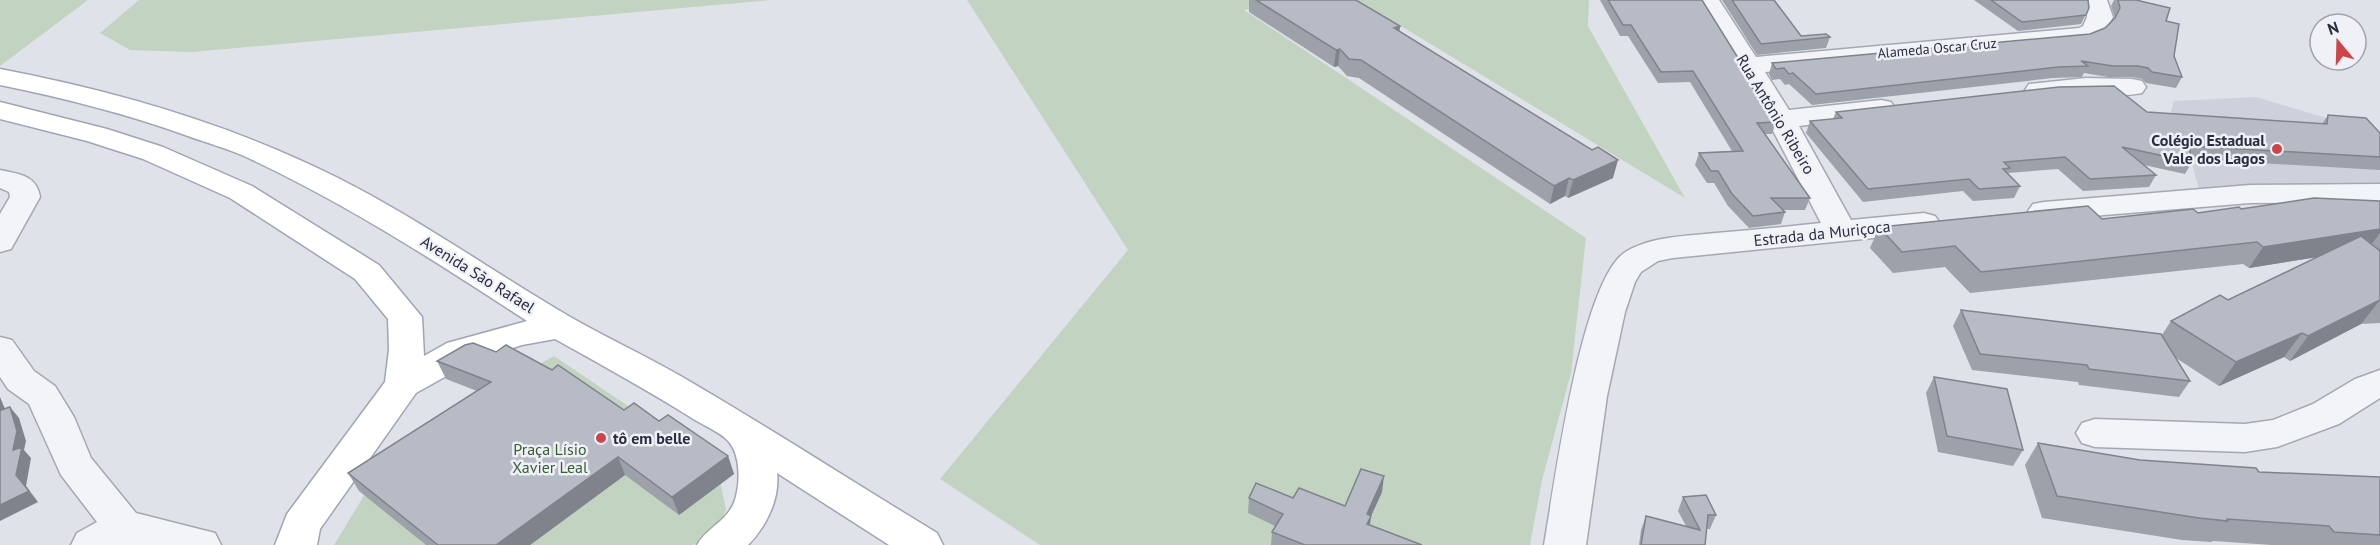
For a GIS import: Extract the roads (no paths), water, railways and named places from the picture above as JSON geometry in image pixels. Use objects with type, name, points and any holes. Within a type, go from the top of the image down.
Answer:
[{"type":"main road","name":"Avenida São Rafael","points":[[0,76],[141,110],[252,149],[326,184],[399,224],[560,326],[671,387],[922,545]]},
{"type":"main road","points":[[0,110],[97,135],[153,153],[241,192],[367,272],[405,317],[407,350],[403,384]]},
{"type":"main road","points":[[292,538],[403,384],[460,352],[510,337],[560,326]]},
{"type":"main road","points":[[718,545],[740,528],[753,509],[757,489],[757,465],[745,434]]},
{"type":"street","name":"Rua Antônio Ribeiro","points":[[1707,0],[1781,119],[1841,231]]},
{"type":"street","name":"Alameda Oscar Cruz","points":[[1746,66],[2084,34],[2093,31],[2100,17],[2095,0]]},
{"type":"street","points":[[2018,92],[2086,86],[2132,87]]},
{"type":"street","points":[[1781,119],[1911,104]]},
{"type":"street","points":[[0,179],[17,183],[24,189],[25,197],[0,242]]},
{"type":"street","points":[[2017,214],[2250,194],[2380,193]]},
{"type":"street","name":"Estrada da Muriçoca","points":[[1565,545],[1599,344],[1615,288],[1627,266],[1644,255],[1660,250],[1958,219]]},
{"type":"street","points":[[0,349],[21,380],[42,395],[55,417],[108,536],[200,545]]},
{"type":"street","points":[[2095,433],[2245,438],[2277,433],[2326,414],[2367,388],[2380,383]]},
{"type":"place","name":"Colégio Estadual Vale dos Lagos","points":[[2277,149]]},
{"type":"place","name":"tô em belle","points":[[601,438]]},
{"type":"park label","name":"Praça Lísio Xavier Leal","points":[[550,458]]}]
